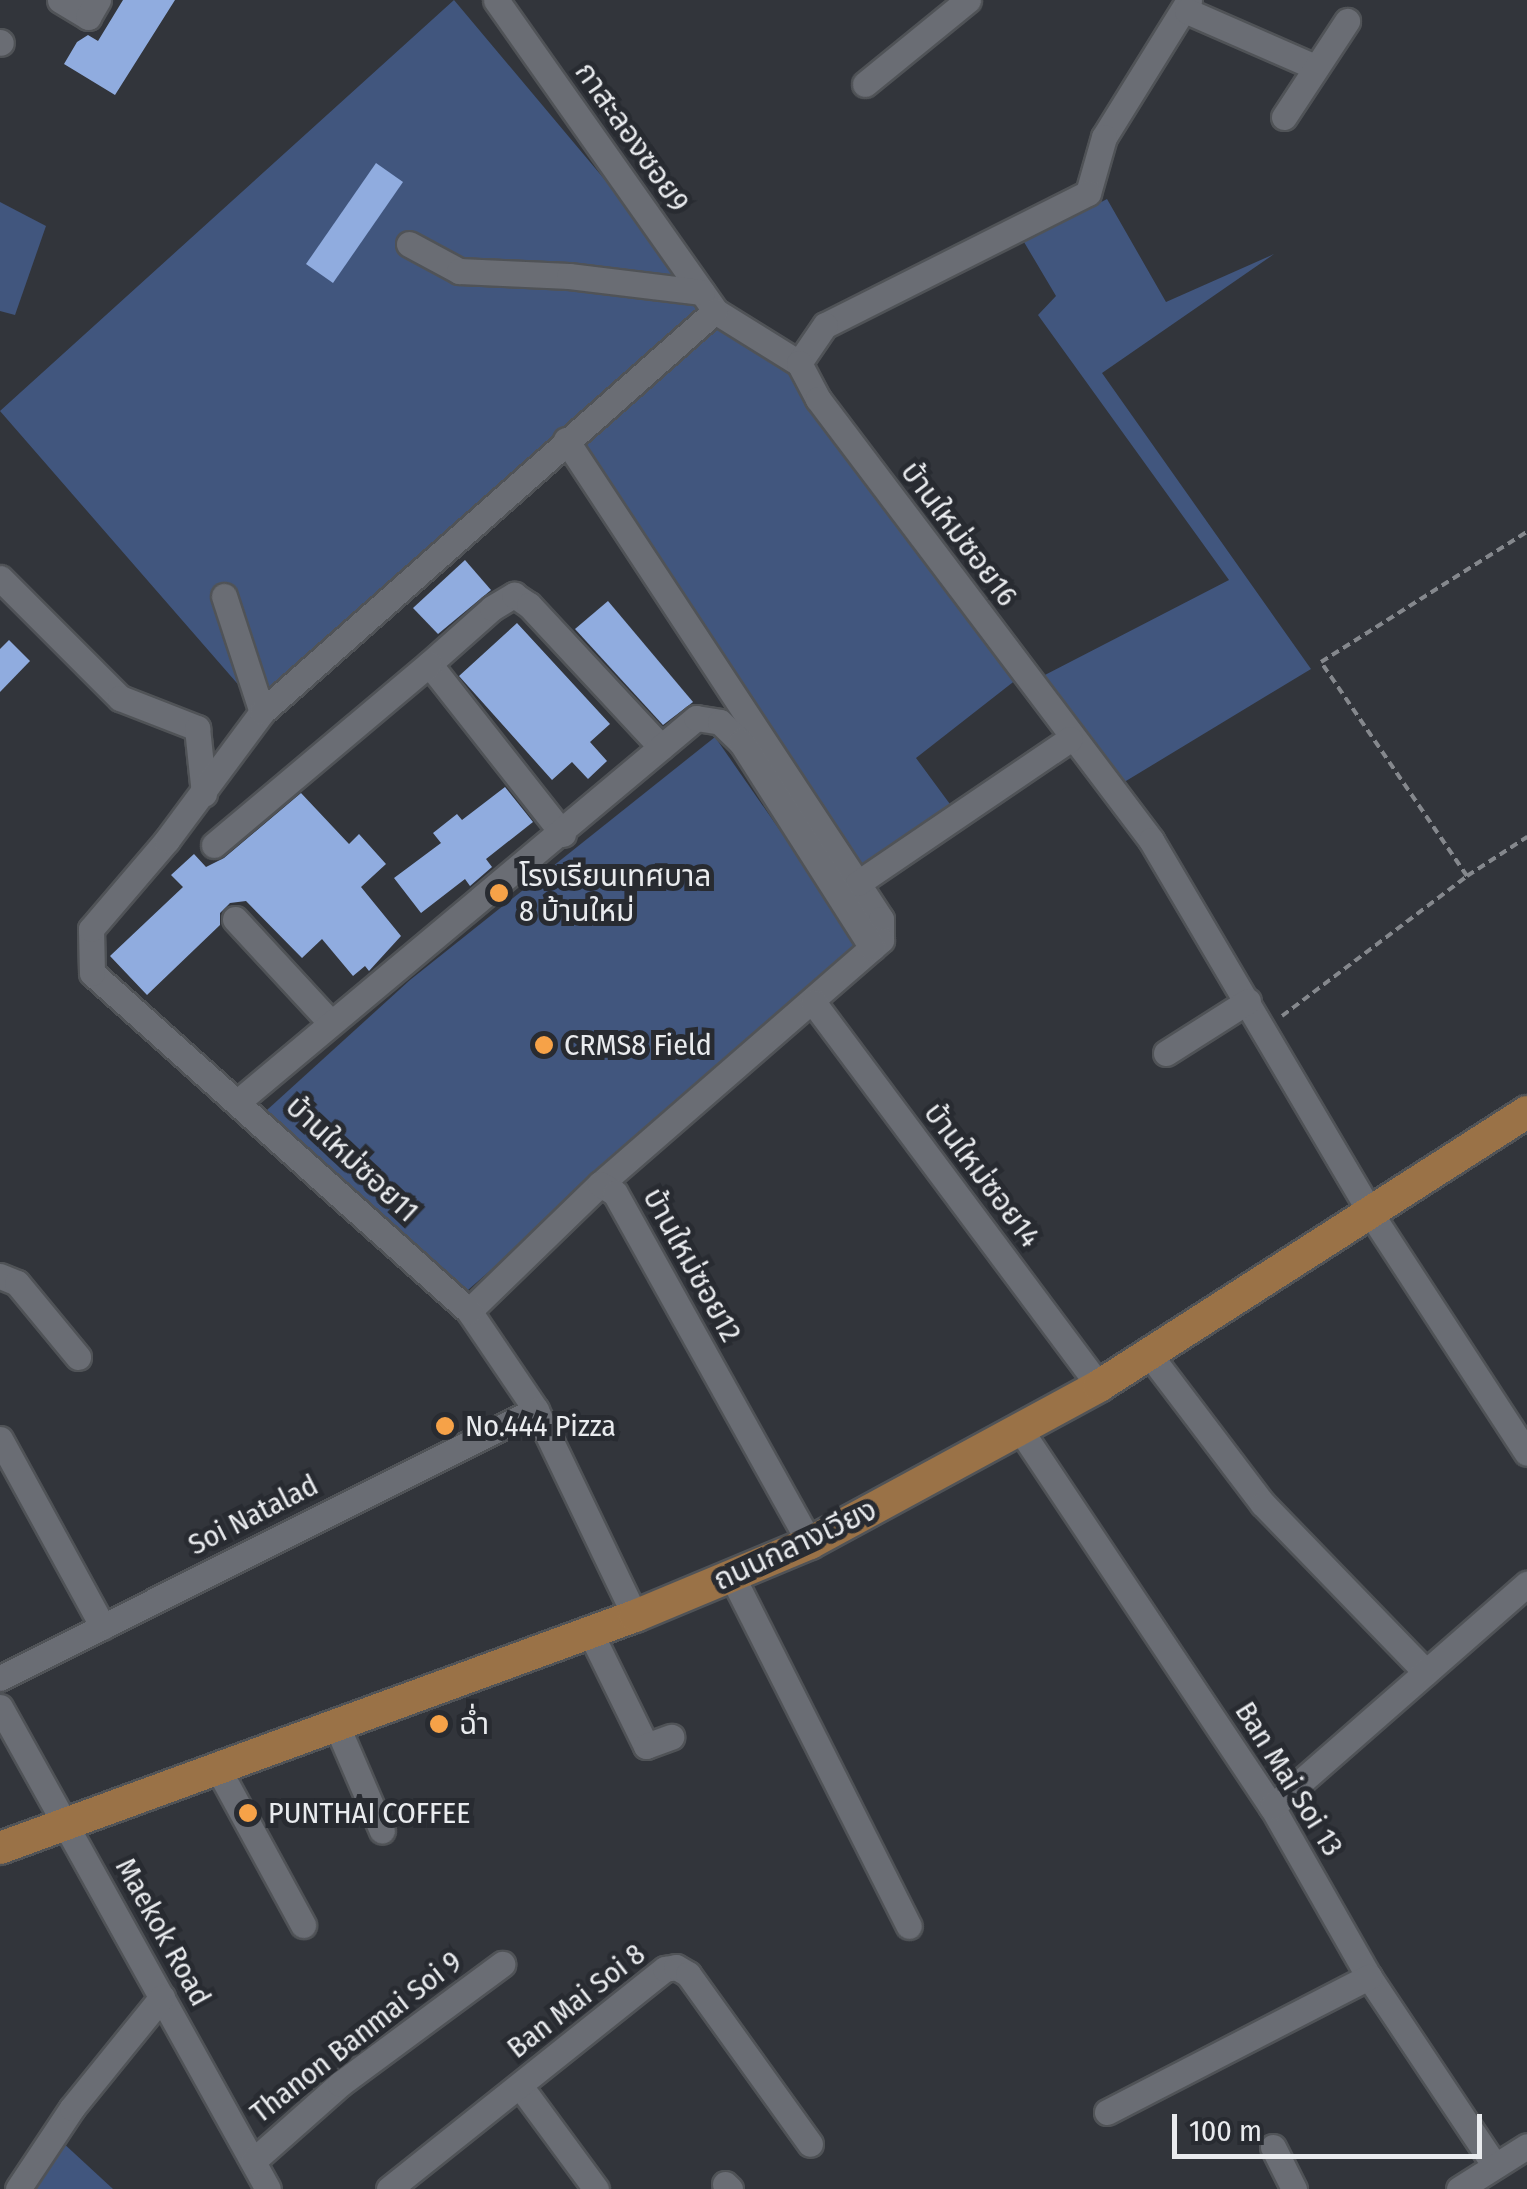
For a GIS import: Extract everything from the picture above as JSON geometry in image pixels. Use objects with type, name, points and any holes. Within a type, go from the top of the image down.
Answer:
[{"type":"main road","name":"ถนนกลางเวียง","points":[[0,1848],[65,1821],[635,1616],[810,1543],[1099,1386],[1527,1112]]},
{"type":"street","points":[[60,0],[88,17],[98,0]]},
{"type":"street","name":"กาสะลองซอย9","points":[[496,0],[708,301]]},
{"type":"street","points":[[865,84],[926,41],[968,0]]},
{"type":"street","points":[[409,244],[459,271],[569,276],[708,301],[800,363],[824,324],[1088,193],[1104,137],[1188,6],[1313,66]]},
{"type":"street","points":[[1284,117],[1313,66],[1346,21]]},
{"type":"street","name":"บ้านใหม่ซอย11","points":[[635,1616],[536,1410],[469,1311],[240,1100],[92,973],[90,929],[204,794],[262,712],[566,440],[708,301]]},
{"type":"street","name":"บ้านใหม่ซอย16","points":[[800,363],[818,399],[1070,740],[1150,840],[1371,1214],[1527,1453]]},
{"type":"street","points":[[566,440],[881,919],[881,940],[600,1184]]},
{"type":"street","points":[[0,578],[120,698],[197,728],[204,794]]},
{"type":"street","points":[[214,845],[514,595],[554,627],[661,748]]},
{"type":"street","points":[[224,596],[262,712]]},
{"type":"street","points":[[429,664],[563,834]]},
{"type":"street","points":[[240,1100],[563,834],[696,718],[720,722],[730,732],[872,948]]},
{"type":"street","points":[[858,884],[1070,740]]},
{"type":"street","points":[[235,920],[330,1022]]},
{"type":"street","name":"บ้านใหม่ซอย14","points":[[813,1002],[1099,1386]]},
{"type":"street","points":[[1166,1053],[1248,1002]]},
{"type":"street","name":"บ้านใหม่ซอย12","points":[[469,1311],[600,1184],[616,1193],[810,1543]]},
{"type":"street","points":[[0,1276],[17,1282],[78,1357]]},
{"type":"street","points":[[1149,1354],[1262,1504],[1426,1672]]},
{"type":"street","name":"Soi Natalad","points":[[0,1678],[536,1410]]},
{"type":"street","name":"Ban Mai Soi 13","points":[[1021,1431],[1272,1807],[1369,1977],[1495,2166]]},
{"type":"street","points":[[0,1439],[103,1626]]},
{"type":"street","points":[[732,1576],[909,1926]]},
{"type":"street","points":[[1272,1807],[1527,1584]]},
{"type":"street","points":[[590,1632],[646,1746],[671,1738]]},
{"type":"street","name":"Maekok Road","points":[[0,1707],[268,2189]]},
{"type":"street","points":[[336,1724],[382,1831]]},
{"type":"street","points":[[217,1766],[303,1925]]},
{"type":"street","name":"Thanon Banmai Soi 9","points":[[252,2161],[340,2084],[502,1964]]},
{"type":"street","name":"Ban Mai Soi 8","points":[[389,2189],[665,1969],[676,1967],[688,1974],[810,2144]]},
{"type":"street","points":[[1108,2112],[1369,1977]]},
{"type":"street","points":[[18,2189],[72,2108],[162,1997]]},
{"type":"street","points":[[520,2086],[596,2189]]},
{"type":"street","points":[[1459,2189],[1527,2146]]},
{"type":"street","points":[[1273,2147],[1294,2189]]},
{"type":"path","points":[[1467,876],[1321,662],[1527,532]]},
{"type":"path","points":[[1264,1029],[1467,876],[1527,836]]},
{"type":"shaded area","points":[[454,0],[715,311],[799,363],[1022,675],[916,758],[958,815],[858,883],[567,443],[262,712],[0,411]]},
{"type":"shaded area","points":[[1107,199],[1166,302],[1274,254],[1102,373],[1311,669],[1121,784],[1041,677],[1229,580],[1038,315],[1056,296],[1024,242]]},
{"type":"shaded area","points":[[0,202],[46,226],[15,315],[0,311]]},
{"type":"shaded area","name":"CRMS8 Field","points":[[715,737],[861,947],[468,1290],[267,1110],[410,980]]},
{"type":"shaded area","points":[[61,2141],[113,2189],[27,2189]]},
{"type":"building","points":[[123,0],[175,0],[115,95],[64,64],[77,42],[88,35],[98,41]]},
{"type":"building","points":[[376,163],[403,182],[333,283],[306,264]]},
{"type":"building","points":[[465,560],[491,590],[438,634],[413,608]]},
{"type":"building","points":[[608,601],[693,702],[663,725],[575,629]]},
{"type":"building","points":[[517,623],[610,724],[590,742],[607,761],[588,779],[572,762],[552,780],[459,676]]},
{"type":"building","points":[[9,640],[30,661],[0,692],[0,649]]},
{"type":"building","points":[[505,787],[533,822],[486,859],[492,867],[470,886],[465,879],[421,913],[394,878],[441,843],[433,833],[457,814],[462,820]]},
{"type":"building","points":[[301,793],[349,844],[359,834],[386,864],[361,887],[401,936],[369,971],[365,966],[353,976],[322,939],[302,958],[246,901],[230,903],[220,913],[220,925],[147,995],[110,956],[183,887],[171,875],[194,854],[206,867],[224,858]]},
{"type":"place","name":"โรงเรียนเทศบาล 8 บ้านใหม่","points":[[499,893]]},
{"type":"place","name":"CRMS8 Field","points":[[544,1045]]},
{"type":"place","name":"No.444 Pizza","points":[[445,1426]]},
{"type":"place","name":"ฉ่ำ","points":[[439,1724]]},
{"type":"place","name":"PUNTHAI COFFEE","points":[[248,1813]]}]
